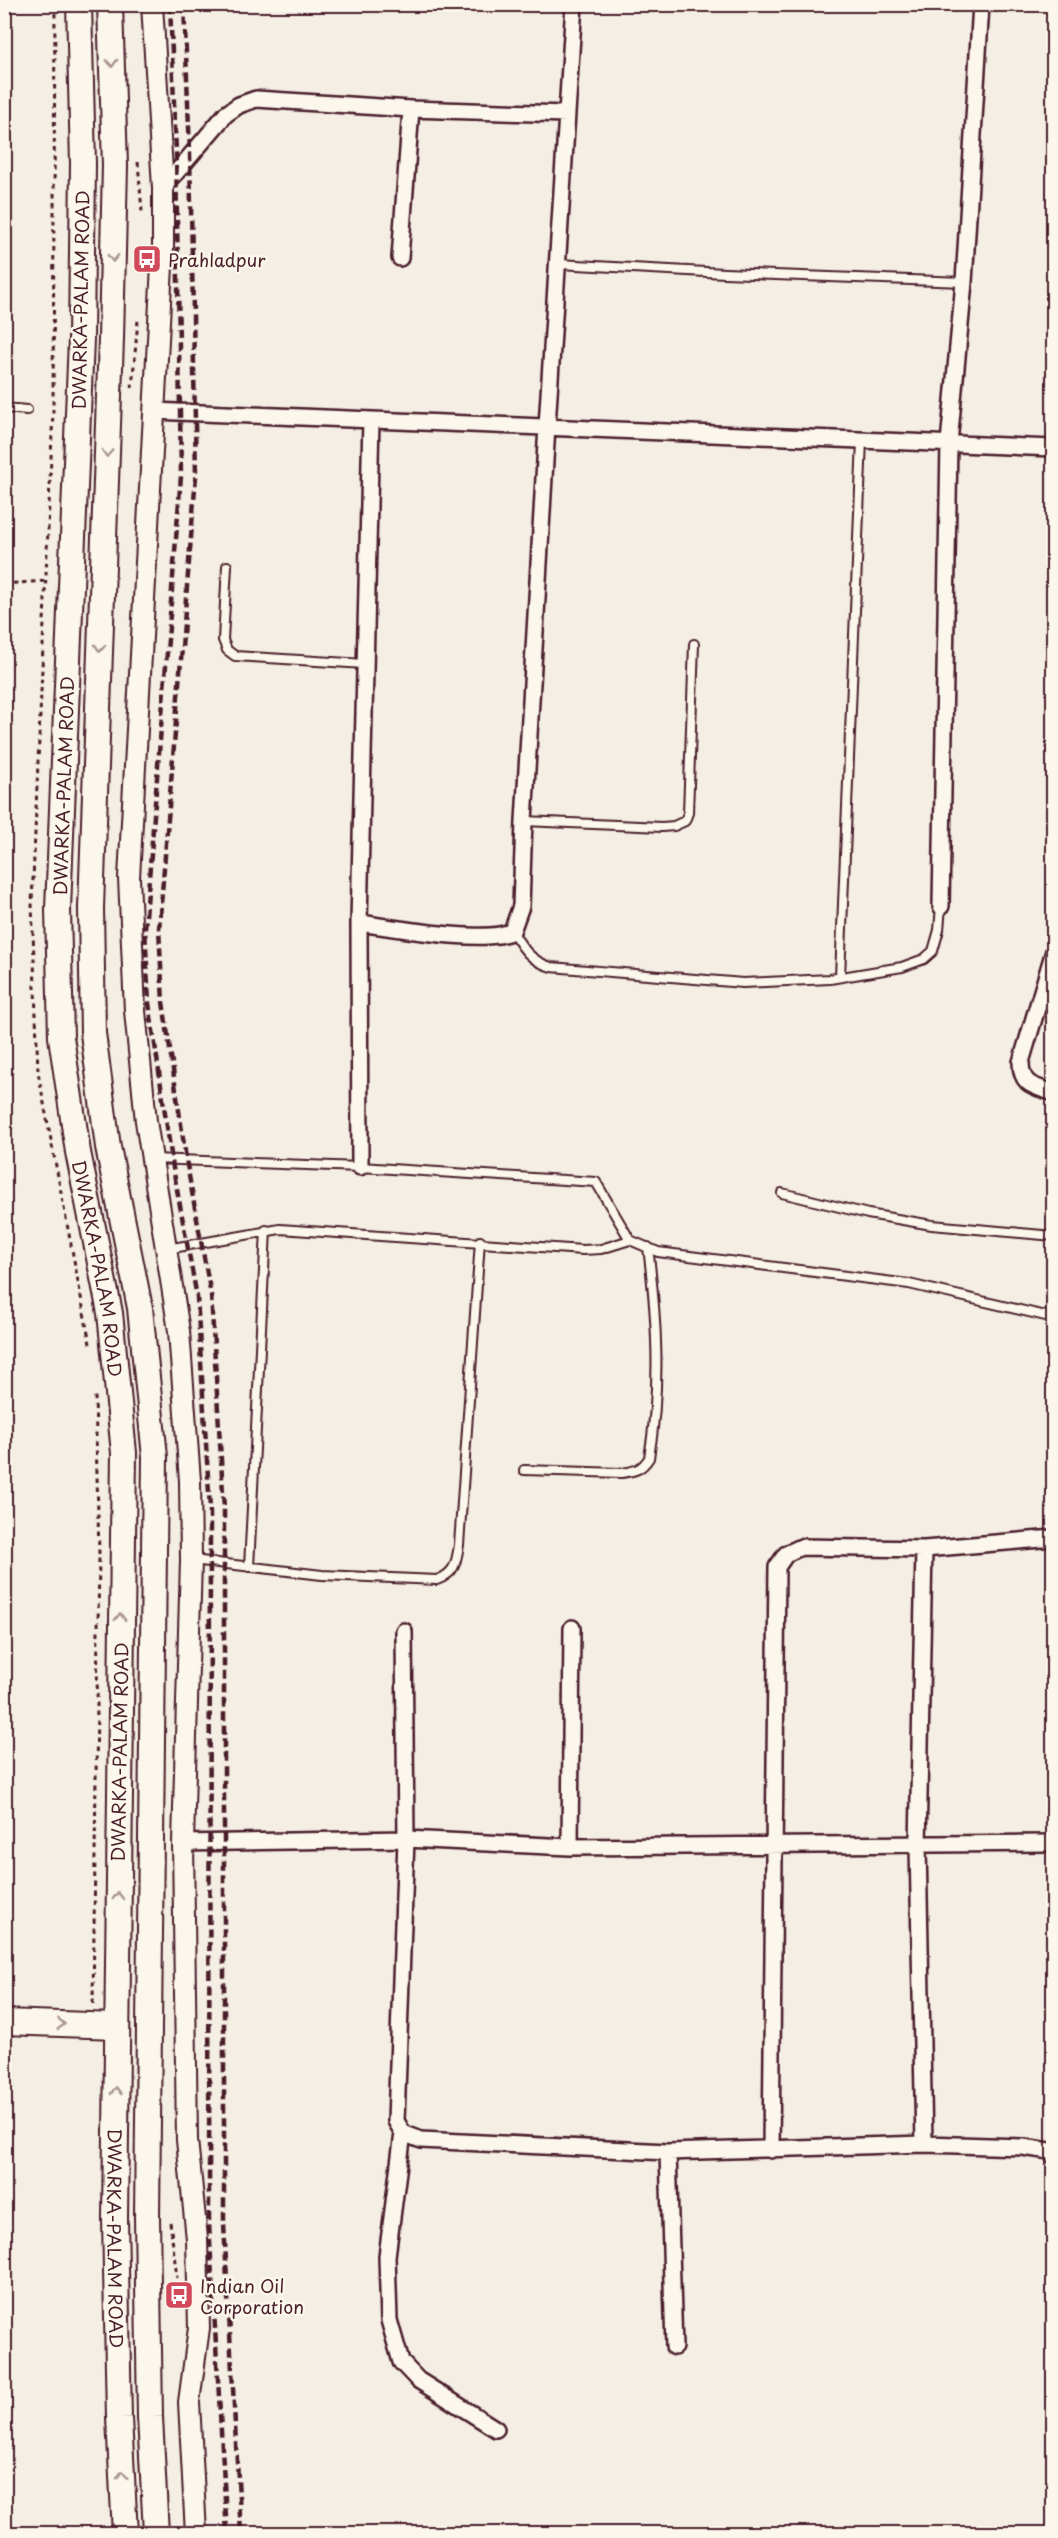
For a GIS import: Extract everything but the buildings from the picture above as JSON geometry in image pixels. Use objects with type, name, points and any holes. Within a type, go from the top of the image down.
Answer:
[{"type":"main road","name":"DWARKA-PALAM ROAD","points":[[79,4],[82,164],[81,339],[58,909],[61,1036],[78,1152],[110,1312],[124,1453],[115,2231],[119,2418],[125,2534]]},
{"type":"main road","name":"DWARKA-PALAM ROAD","points":[[110,4],[115,166],[112,328],[91,908],[93,1033],[108,1147],[140,1308],[154,1457],[147,2217],[150,2416],[156,2534]]},
{"type":"main road","points":[[4,2022],[117,2026]]},
{"type":"street","points":[[152,4],[163,188],[163,247],[129,878],[135,1011],[152,1159],[180,1342],[190,1481],[191,1560],[183,1843],[187,2140],[197,2239],[199,2328],[189,2402],[196,2534]]},
{"type":"street","points":[[359,923],[478,937],[503,937],[512,931],[521,906],[547,426],[574,4]]},
{"type":"street","points":[[940,906],[949,443],[964,282],[981,4]]},
{"type":"street","points":[[163,188],[226,114],[247,101],[261,98],[411,110],[567,114]]},
{"type":"street","points":[[400,258],[411,110]]},
{"type":"street","points":[[153,411],[1053,448]]},
{"type":"street","points":[[360,1167],[359,923],[371,420]]},
{"type":"street","points":[[1053,951],[1022,1069],[1027,1081],[1053,1093]]},
{"type":"street","points":[[771,2150],[776,1845],[777,1567],[786,1554],[801,1548],[924,1549],[1053,1538]]},
{"type":"street","points":[[924,1549],[918,1846],[924,2145]]},
{"type":"street","points":[[570,1847],[572,1628]]},
{"type":"street","points":[[404,1631],[406,1839],[396,2121],[403,2133],[387,2256],[388,2320],[401,2362],[418,2380],[496,2429]]},
{"type":"street","points":[[183,1843],[406,1839],[570,1847],[918,1846],[1053,1843]]},
{"type":"street","points":[[403,2133],[421,2140],[668,2152],[924,2145],[1023,2147],[1050,2151],[1053,2156]]},
{"type":"street","points":[[668,2152],[674,2347]]},
{"type":"lane","points":[[558,264],[964,282]]},
{"type":"lane","points":[[4,408],[27,410]]},
{"type":"lane","points":[[840,977],[862,440]]},
{"type":"lane","points":[[227,566],[223,640],[227,650],[236,656],[365,664]]},
{"type":"lane","points":[[524,821],[662,827],[674,826],[685,821],[688,813],[694,644]]},
{"type":"lane","points":[[512,931],[524,951],[538,963],[551,968],[743,983],[840,977],[902,967],[924,959],[933,951],[939,930],[940,906]]},
{"type":"lane","points":[[152,1159],[360,1167],[596,1182],[630,1240],[658,1251],[909,1284],[1053,1318]]},
{"type":"lane","points":[[782,1193],[868,1214],[932,1225],[1053,1236]]},
{"type":"lane","points":[[167,1249],[266,1230],[305,1230],[480,1241],[583,1250],[601,1249],[630,1240]]},
{"type":"lane","points":[[249,1567],[266,1230]]},
{"type":"lane","points":[[191,1560],[322,1575],[436,1580],[448,1575],[456,1567],[480,1241]]},
{"type":"lane","points":[[524,1470],[634,1472],[643,1467],[649,1458],[658,1349],[648,1247]]},
{"type":"path","points":[[55,4],[53,411],[32,903],[38,1072],[90,1345]]},
{"type":"path","points":[[4,584],[45,581]]},
{"type":"path","points":[[93,2025],[99,1554],[95,1391]]},
{"type":"railway","points":[[170,4],[176,152],[181,476],[145,929],[149,1003],[173,1168],[197,1297],[210,1509],[209,2224],[227,2534]]},
{"type":"railway","points":[[184,4],[190,152],[196,476],[159,929],[163,1002],[187,1165],[211,1295],[224,1509],[224,2224],[241,2534]]},
{"type":"place","name":"Prahladpur","points":[[147,259]]},
{"type":"place","name":"Indian Oil Corporation","points":[[179,2295]]}]
